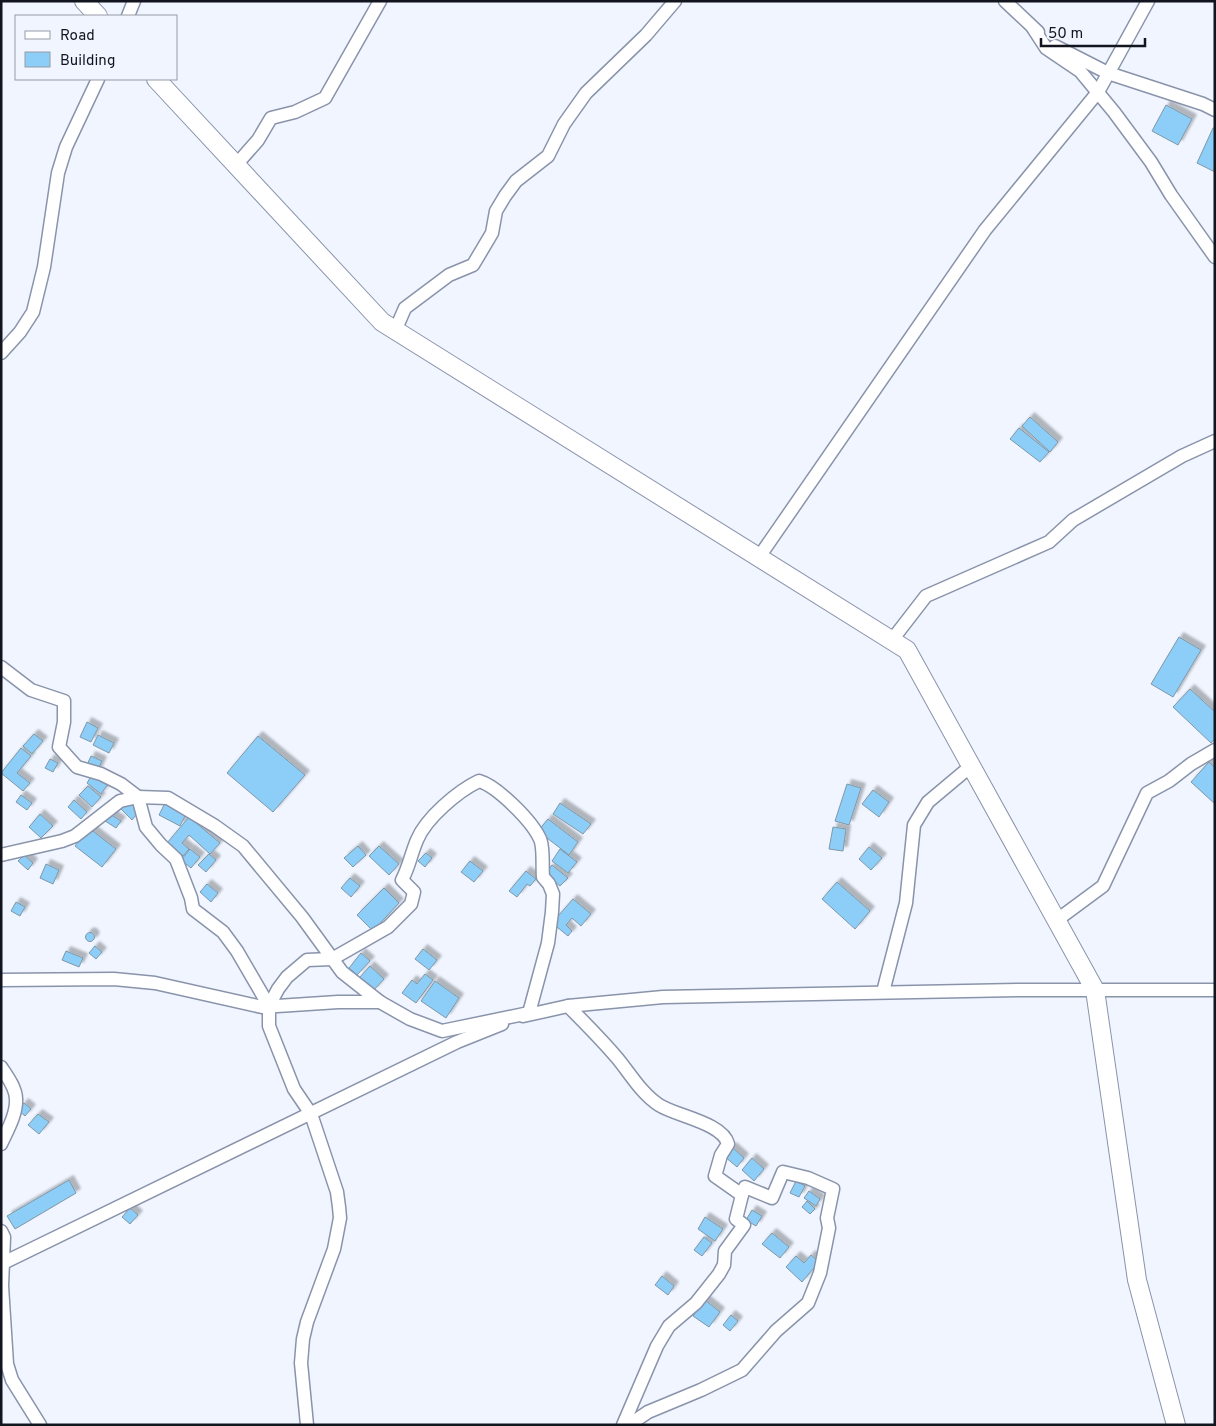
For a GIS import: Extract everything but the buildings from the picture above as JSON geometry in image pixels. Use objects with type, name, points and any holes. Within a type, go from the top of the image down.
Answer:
[{"type":"main road","points":[[84,1],[97,15]]},
{"type":"main road","points":[[157,80],[382,322],[907,650],[1095,990],[1137,1280],[1176,1425]]},
{"type":"street","points":[[128,15],[134,1]]},
{"type":"street","points":[[236,165],[258,140],[271,118],[295,112],[325,98],[380,1]]},
{"type":"street","points":[[395,331],[406,308],[449,275],[473,265],[492,233],[496,211],[505,196],[516,182],[548,156],[564,124],[586,93],[646,35],[675,1]]},
{"type":"street","points":[[1005,1],[1051,44],[1108,73],[1203,104],[1215,110]]},
{"type":"street","points":[[759,557],[985,230],[1098,92],[1148,1]]},
{"type":"street","points":[[1033,28],[1046,48],[1080,71],[1098,92],[1151,162],[1171,195],[1215,257]]},
{"type":"street","points":[[1,353],[20,332],[33,312],[44,267],[58,173],[66,147],[98,80]]},
{"type":"street","points":[[892,640],[926,596],[1049,542],[1073,520],[1182,456],[1215,440]]},
{"type":"street","points":[[1,667],[31,690],[64,701],[64,722],[59,747],[77,767],[101,774],[121,784],[138,797],[146,827],[176,859],[191,898],[193,909],[223,932],[237,951],[269,1006]]},
{"type":"street","points":[[1057,920],[1103,886],[1147,793],[1170,781],[1191,764],[1215,750]]},
{"type":"street","points":[[883,992],[906,903],[914,825],[928,802],[971,766]]},
{"type":"street","points":[[307,1425],[301,1363],[304,1339],[307,1322],[334,1249],[340,1218],[337,1192],[311,1114],[294,1089],[269,1026],[269,1006],[278,988],[287,977],[307,960],[332,959],[388,927],[411,904],[414,892],[402,880],[409,868],[418,838],[435,814],[470,785],[479,781],[487,784],[519,811],[541,839],[543,877],[549,884],[553,894],[548,943],[529,1013]]},
{"type":"street","points":[[1,854],[62,841],[75,836],[120,801],[138,797],[168,798],[215,826],[243,846],[302,916],[342,972],[380,1002],[410,1019],[442,1031],[568,1006],[663,997],[883,992],[1215,990]]},
{"type":"street","points":[[1,980],[114,979],[155,983],[262,1007],[338,1002],[380,1002]]},
{"type":"street","points":[[568,1006],[597,1035],[648,1097],[659,1106],[700,1121],[717,1131],[727,1140],[728,1144],[714,1176],[742,1195]]},
{"type":"street","points":[[2,1264],[457,1042],[529,1013]]},
{"type":"street","points":[[1,1067],[13,1086],[16,1100],[14,1111],[1,1144]]},
{"type":"street","points":[[623,1425],[644,1374],[669,1326],[703,1295],[724,1265],[725,1251],[744,1225],[736,1219],[745,1187],[772,1198],[783,1172],[808,1178],[833,1189],[827,1218],[829,1228],[820,1273],[808,1302],[776,1331],[742,1370],[701,1390],[648,1412],[629,1425]]},
{"type":"street","points":[[1,1231],[4,1237],[2,1286],[7,1364],[12,1380],[40,1425]]}]
